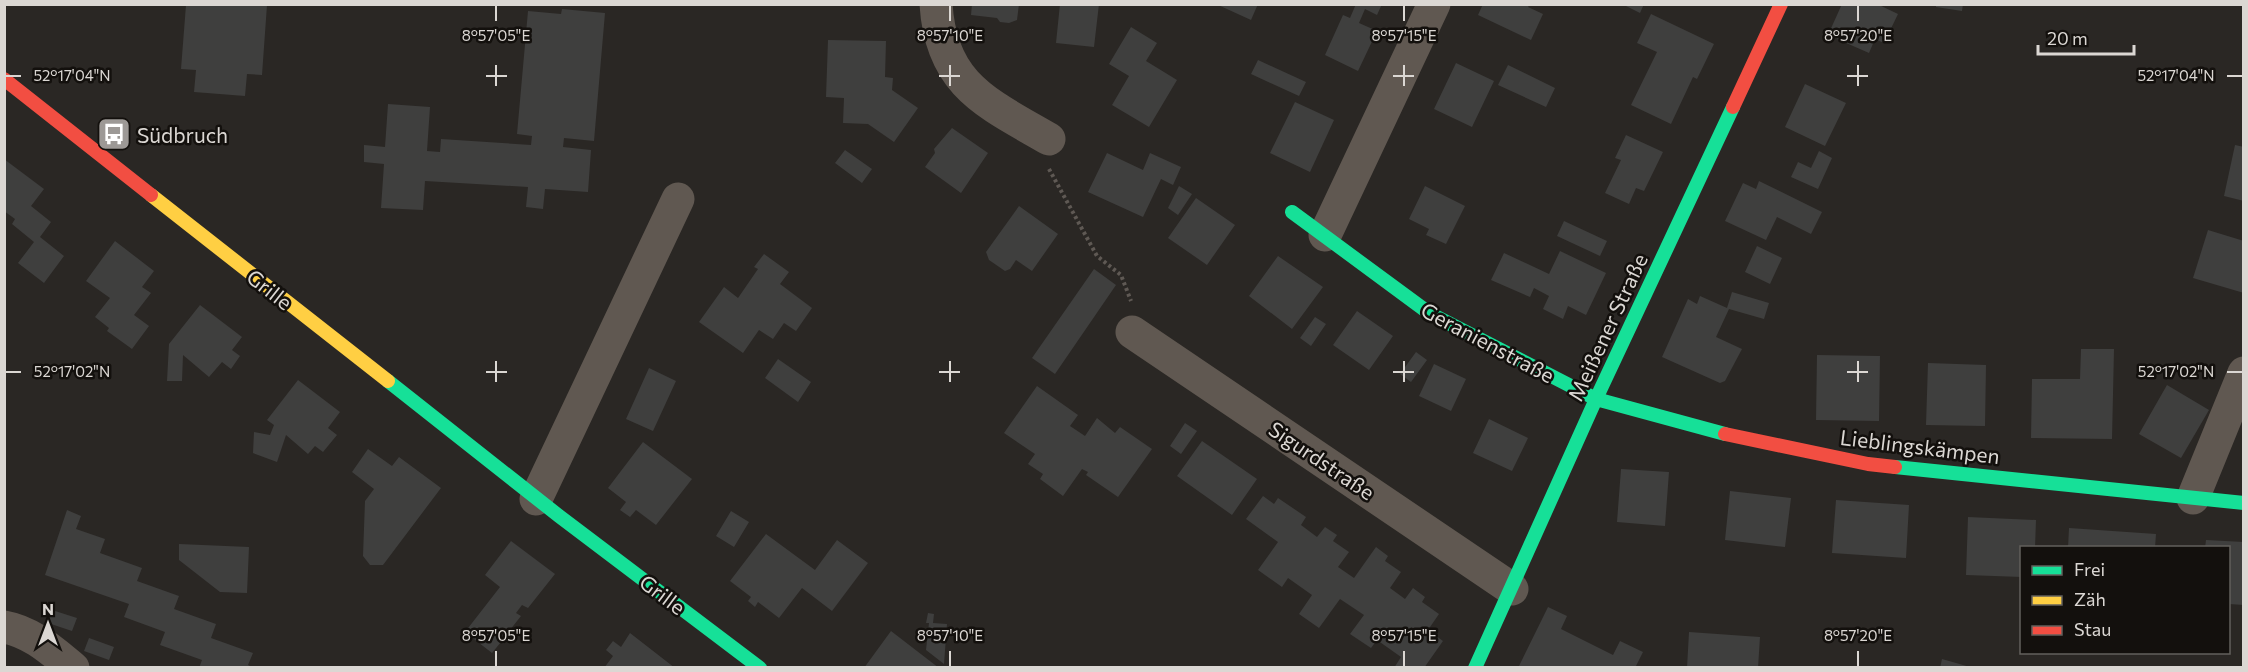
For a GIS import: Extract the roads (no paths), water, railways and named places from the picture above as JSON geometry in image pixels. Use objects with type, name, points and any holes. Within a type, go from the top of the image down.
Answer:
[{"type":"street","points":[[936,4],[937,26],[946,56],[958,75],[997,109],[1049,139]]},
{"type":"street","points":[[1324,235],[1434,4]]},
{"type":"street","name":"Meißener Straße","points":[[1475,668],[1596,399],[1781,4]]},
{"type":"street","name":"Grille","points":[[4,79],[536,499],[760,668]]},
{"type":"street","points":[[536,499],[678,199]]},
{"type":"street","name":"Geranienstraße","points":[[1292,212],[1429,313],[1596,399]]},
{"type":"street","name":"Sigurdstraße","points":[[1132,332],[1512,589]]},
{"type":"street","points":[[2193,498],[2244,373]]},
{"type":"street","name":"Lieblingskämpen","points":[[1596,399],[1707,430],[1868,464],[2244,503]]},
{"type":"street","points":[[4,627],[15,629],[39,641],[73,668]]},
{"type":"place","name":"Südbruch","points":[[114,134]]}]
